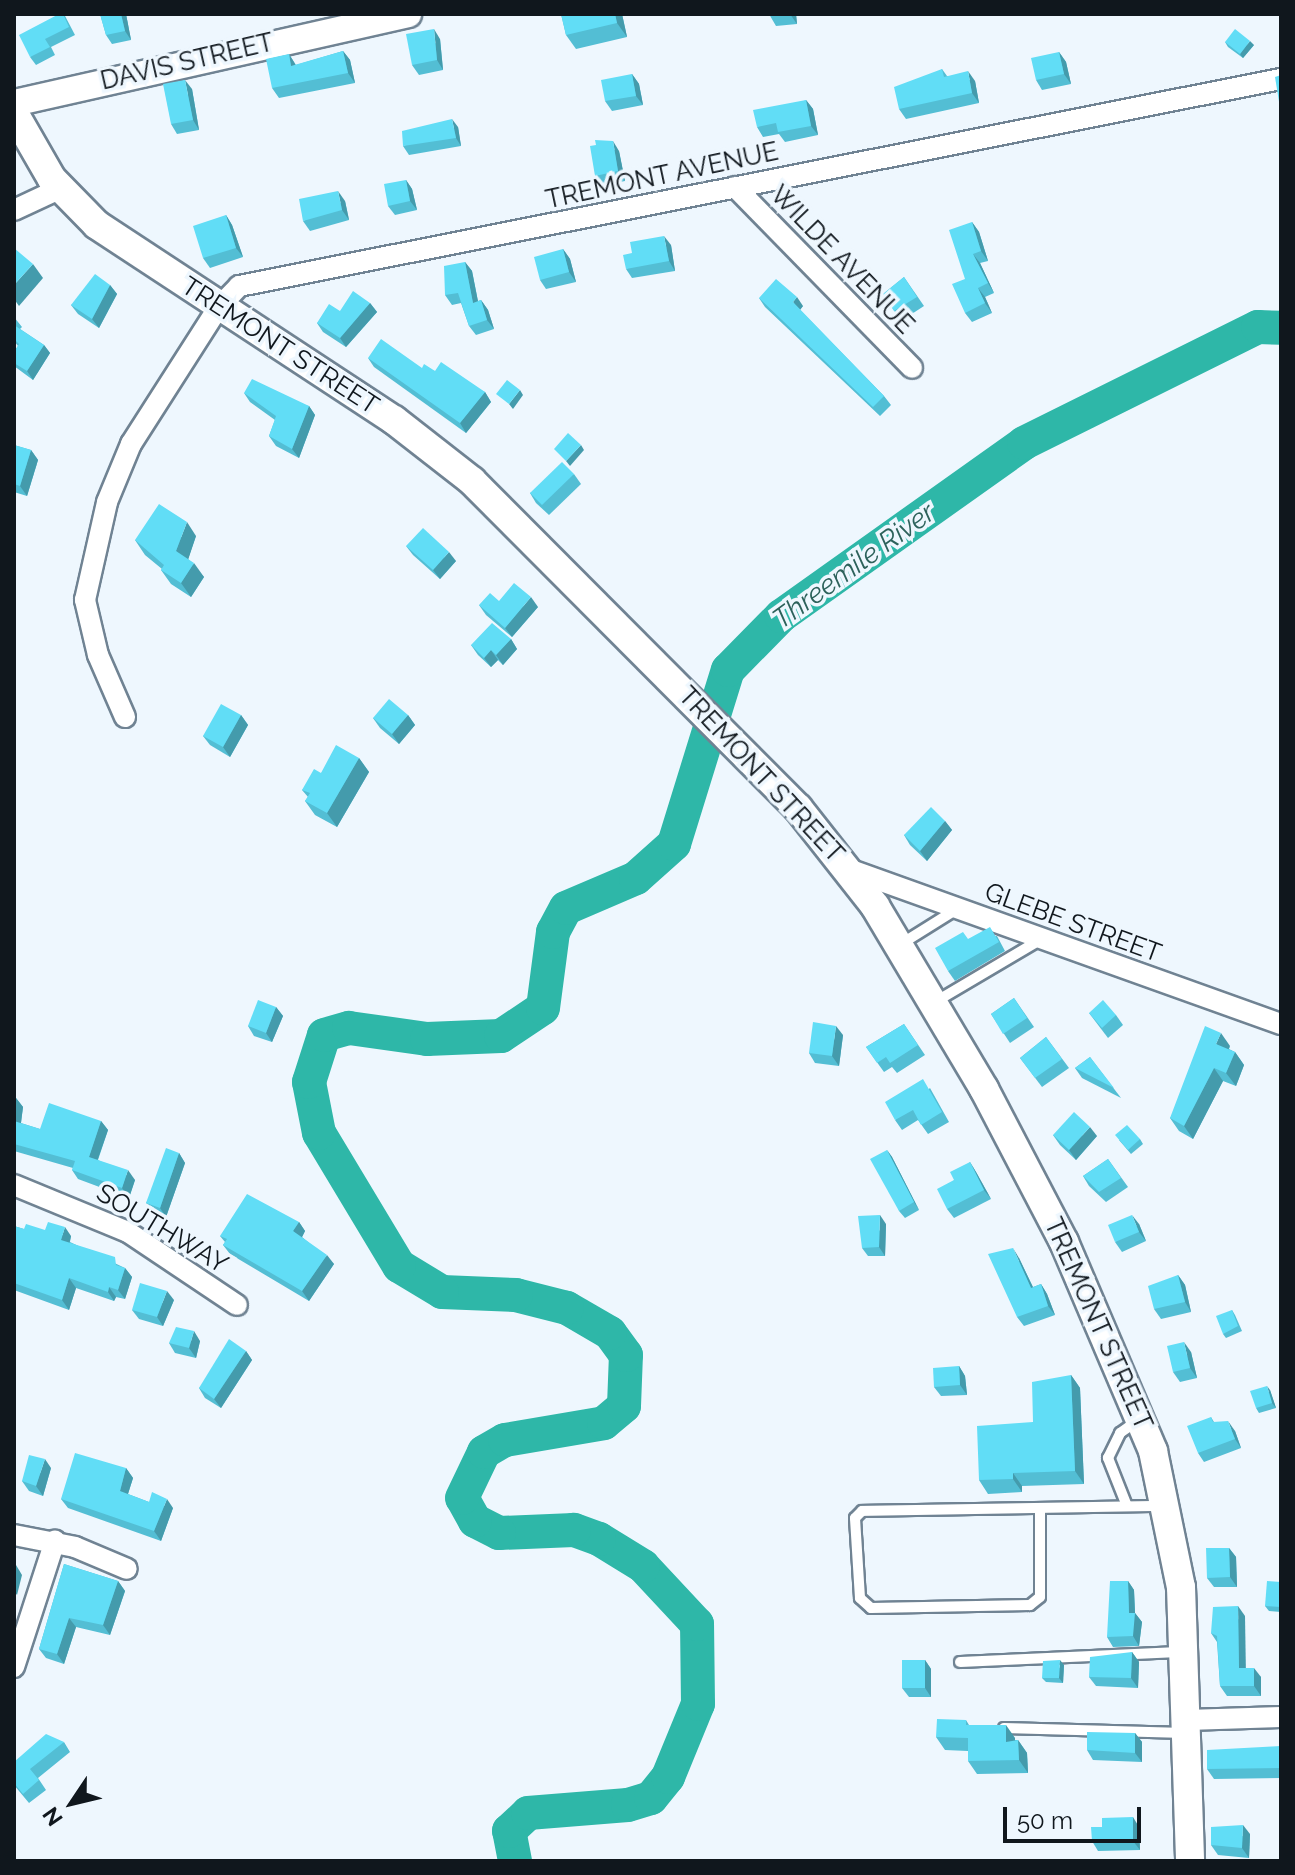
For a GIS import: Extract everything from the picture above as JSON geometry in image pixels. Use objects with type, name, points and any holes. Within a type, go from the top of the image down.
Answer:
[{"type":"main road","name":"TREMONT STREET","points":[[14,113],[59,189],[105,231],[448,461],[749,758],[847,869],[900,944],[1064,1242],[1141,1417],[1168,1505],[1185,1651],[1190,1861]]},
{"type":"street","name":"DAVIS STREET","points":[[14,103],[408,14]]},
{"type":"street","name":"TREMONT AVENUE","points":[[125,717],[91,635],[87,584],[107,502],[126,454],[218,308],[249,282],[1126,107],[1281,79]]},
{"type":"street","name":"WILDE AVENUE","points":[[735,187],[912,368]]},
{"type":"street","points":[[14,210],[59,189]]},
{"type":"street","name":"GLEBE STREET","points":[[847,869],[1281,1024]]},
{"type":"street","name":"SOUTHWAY","points":[[14,1185],[128,1232],[237,1305]]},
{"type":"street","points":[[14,1535],[55,1541],[127,1569]]},
{"type":"street","points":[[14,1667],[55,1541]]},
{"type":"street","points":[[1187,1726],[1281,1717]]},
{"type":"lane","points":[[900,944],[957,909]]},
{"type":"lane","points":[[934,1002],[1040,940]]},
{"type":"lane","points":[[1127,1506],[1108,1458],[1120,1433],[1141,1417]]},
{"type":"lane","points":[[1040,1508],[1040,1597],[1030,1605],[871,1608],[860,1598],[855,1518],[862,1511],[1168,1505]]},
{"type":"lane","points":[[960,1662],[1185,1651]]},
{"type":"lane","points":[[1004,1728],[1187,1726]]},
{"type":"building","points":[[63,14],[69,27],[45,39],[50,47],[30,57],[19,35]]},
{"type":"building","points":[[100,14],[121,14],[125,31],[106,35]]},
{"type":"building","points":[[561,14],[615,14],[617,23],[566,35]]},
{"type":"building","points":[[434,29],[437,60],[412,65],[406,34]]},
{"type":"building","points":[[1235,29],[1250,41],[1240,54],[1225,42]]},
{"type":"building","points":[[343,51],[348,73],[272,88],[266,59],[289,54],[291,66]]},
{"type":"building","points":[[1059,52],[1064,74],[1036,80],[1031,58]]},
{"type":"building","points":[[942,69],[944,77],[968,71],[972,93],[899,109],[894,87]]},
{"type":"building","points":[[632,74],[636,96],[605,101],[601,80]]},
{"type":"building","points":[[1281,75],[1281,114],[1275,77]]},
{"type":"building","points":[[185,80],[193,120],[171,124],[163,84]]},
{"type":"building","points":[[806,100],[811,126],[778,132],[776,123],[757,127],[753,110]]},
{"type":"building","points":[[452,119],[456,138],[403,146],[402,131]]},
{"type":"building","points":[[595,140],[613,141],[618,171],[595,176],[590,146],[596,145]]},
{"type":"building","points":[[406,180],[410,201],[388,206],[384,184]]},
{"type":"building","points":[[338,191],[342,210],[303,221],[299,199]]},
{"type":"building","points":[[226,215],[236,248],[203,258],[193,226]]},
{"type":"building","points":[[972,222],[981,251],[973,254],[988,283],[978,288],[985,303],[965,313],[952,284],[965,279],[949,230]]},
{"type":"building","points":[[664,236],[669,261],[626,269],[623,255],[632,253],[630,242]]},
{"type":"building","points":[[14,248],[33,264],[14,285]]},
{"type":"building","points":[[563,249],[569,272],[540,280],[534,257]]},
{"type":"building","points":[[465,262],[473,303],[481,300],[487,320],[469,326],[458,293],[445,295],[444,266]]},
{"type":"building","points":[[95,274],[110,285],[92,319],[71,305]]},
{"type":"building","points":[[904,277],[917,297],[894,311],[883,294]]},
{"type":"building","points":[[776,279],[797,297],[793,302],[884,396],[873,407],[759,298]]},
{"type":"building","points":[[353,291],[370,303],[340,338],[317,323],[329,304],[340,311]]},
{"type":"building","points":[[14,325],[44,345],[27,371],[14,363],[14,352],[19,344],[14,339]]},
{"type":"building","points":[[381,339],[422,368],[424,364],[435,371],[441,362],[485,392],[460,423],[368,358]]},
{"type":"building","points":[[252,379],[309,406],[292,449],[269,436],[276,416],[244,393]]},
{"type":"building","points":[[507,380],[520,390],[509,404],[496,394]]},
{"type":"building","points":[[568,433],[581,445],[566,461],[554,449]]},
{"type":"building","points":[[14,445],[31,450],[20,486],[14,484]]},
{"type":"building","points":[[562,462],[574,474],[542,505],[530,493]]},
{"type":"building","points":[[159,504],[187,522],[176,551],[194,563],[181,583],[161,570],[164,565],[135,540]]},
{"type":"building","points":[[423,528],[449,552],[433,570],[406,546]]},
{"type":"building","points":[[514,583],[531,597],[505,628],[479,605],[490,593],[499,601]]},
{"type":"building","points":[[492,623],[511,639],[496,655],[491,650],[484,658],[471,645]]},
{"type":"building","points":[[389,699],[408,715],[392,734],[373,718]]},
{"type":"building","points":[[221,704],[241,715],[223,747],[203,736]]},
{"type":"building","points":[[336,745],[359,758],[327,813],[305,801],[310,793],[302,790],[314,769],[321,773]]},
{"type":"building","points":[[931,807],[945,821],[920,851],[904,835]]},
{"type":"building","points":[[990,927],[999,942],[948,971],[935,948],[963,932],[968,939]]},
{"type":"building","points":[[1014,998],[1027,1018],[1003,1034],[991,1014]]},
{"type":"building","points":[[258,1000],[276,1007],[266,1033],[248,1026]]},
{"type":"building","points":[[1103,1000],[1116,1015],[1102,1028],[1089,1013]]},
{"type":"building","points":[[813,1022],[836,1026],[832,1056],[809,1053]]},
{"type":"building","points":[[904,1024],[918,1045],[890,1063],[886,1057],[877,1063],[866,1047]]},
{"type":"building","points":[[1205,1026],[1221,1033],[1216,1044],[1235,1052],[1226,1073],[1214,1068],[1184,1126],[1170,1118]]},
{"type":"building","points":[[1046,1037],[1062,1059],[1035,1078],[1020,1058]]},
{"type":"building","points":[[1090,1057],[1114,1088],[1075,1068]]},
{"type":"building","points":[[923,1079],[942,1112],[921,1125],[913,1110],[895,1120],[885,1102]]},
{"type":"building","points":[[49,1103],[101,1121],[89,1157],[128,1170],[122,1188],[72,1170],[75,1161],[14,1144],[14,1121],[40,1129]]},
{"type":"building","points":[[1074,1112],[1090,1127],[1069,1150],[1053,1135]]},
{"type":"building","points":[[1127,1125],[1140,1139],[1128,1150],[1115,1135]]},
{"type":"building","points":[[166,1148],[179,1153],[160,1208],[146,1203]]},
{"type":"building","points":[[887,1150],[914,1202],[899,1211],[870,1159]]},
{"type":"building","points":[[1108,1159],[1121,1178],[1099,1192],[1083,1176]]},
{"type":"building","points":[[970,1162],[984,1190],[947,1209],[937,1189],[954,1180],[950,1172]]},
{"type":"building","points":[[247,1194],[299,1222],[293,1231],[327,1255],[302,1291],[223,1245],[227,1239],[220,1236]]},
{"type":"building","points":[[880,1215],[879,1247],[862,1248],[858,1216]]},
{"type":"building","points":[[1132,1215],[1139,1232],[1115,1242],[1108,1225]]},
{"type":"building","points":[[48,1222],[65,1227],[61,1240],[115,1257],[116,1265],[125,1268],[118,1290],[109,1287],[108,1292],[69,1278],[62,1300],[14,1283],[14,1226],[24,1229],[26,1224],[45,1230]]},
{"type":"building","points":[[1013,1248],[1031,1288],[1041,1284],[1048,1306],[1017,1317],[988,1254]]},
{"type":"building","points":[[1178,1275],[1185,1302],[1154,1309],[1148,1286]]},
{"type":"building","points":[[140,1283],[167,1291],[157,1317],[132,1310]]},
{"type":"building","points":[[1232,1310],[1238,1326],[1223,1334],[1216,1316]]},
{"type":"building","points":[[176,1327],[194,1331],[189,1348],[169,1343]]},
{"type":"building","points":[[229,1339],[246,1351],[214,1399],[199,1388]]},
{"type":"building","points":[[1184,1342],[1190,1368],[1173,1372],[1167,1346]]},
{"type":"building","points":[[959,1366],[960,1385],[934,1387],[933,1368]]},
{"type":"building","points":[[1071,1375],[1075,1471],[1013,1473],[1013,1479],[979,1480],[977,1426],[1033,1422],[1032,1382]]},
{"type":"building","points":[[1267,1386],[1272,1403],[1256,1408],[1250,1391]]},
{"type":"building","points":[[1211,1417],[1213,1422],[1228,1421],[1235,1439],[1198,1453],[1187,1426]]},
{"type":"building","points":[[75,1453],[126,1468],[120,1491],[149,1502],[152,1492],[167,1499],[154,1531],[61,1499]]},
{"type":"building","points":[[29,1455],[45,1459],[36,1486],[22,1481]]},
{"type":"building","points":[[1206,1548],[1229,1548],[1230,1577],[1207,1578]]},
{"type":"building","points":[[64,1564],[118,1581],[103,1625],[69,1618],[57,1654],[39,1649]]},
{"type":"building","points":[[1110,1581],[1128,1581],[1129,1613],[1135,1613],[1133,1636],[1107,1637]]},
{"type":"building","points":[[1267,1581],[1281,1582],[1281,1607],[1265,1606]]},
{"type":"building","points":[[1238,1606],[1239,1668],[1254,1668],[1254,1686],[1220,1686],[1217,1636],[1211,1633],[1213,1607]]},
{"type":"building","points":[[1132,1652],[1131,1678],[1089,1677],[1090,1657]]},
{"type":"building","points":[[902,1660],[925,1660],[925,1688],[902,1688]]},
{"type":"building","points":[[1060,1660],[1059,1678],[1042,1678],[1043,1661]]},
{"type":"building","points":[[937,1719],[966,1720],[966,1725],[1006,1725],[1006,1742],[1018,1740],[1019,1760],[968,1761],[968,1738],[936,1737]]},
{"type":"building","points":[[1087,1732],[1135,1733],[1135,1753],[1087,1750]]},
{"type":"building","points":[[46,1734],[64,1742],[30,1769],[39,1780],[23,1794],[14,1783],[14,1762]]},
{"type":"building","points":[[1281,1746],[1281,1768],[1207,1769],[1207,1750]]},
{"type":"building","points":[[1133,1817],[1133,1841],[1092,1841],[1091,1827],[1102,1827],[1102,1818]]},
{"type":"building","points":[[1243,1825],[1242,1848],[1211,1845],[1211,1827]]},
{"type":"waterway","name":"Threemile River","points":[[515,1861],[509,1831],[528,1813],[628,1805],[651,1798],[668,1777],[698,1704],[697,1624],[643,1566],[599,1539],[574,1530],[499,1533],[475,1521],[462,1498],[484,1452],[505,1440],[604,1423],[624,1406],[626,1355],[610,1333],[567,1308],[516,1295],[442,1292],[399,1266],[319,1133],[309,1082],[324,1035],[349,1028],[427,1039],[501,1036],[543,1008],[553,932],[566,908],[636,878],[674,844],[728,670],[781,616],[1024,443],[1258,327],[1281,328]]}]
